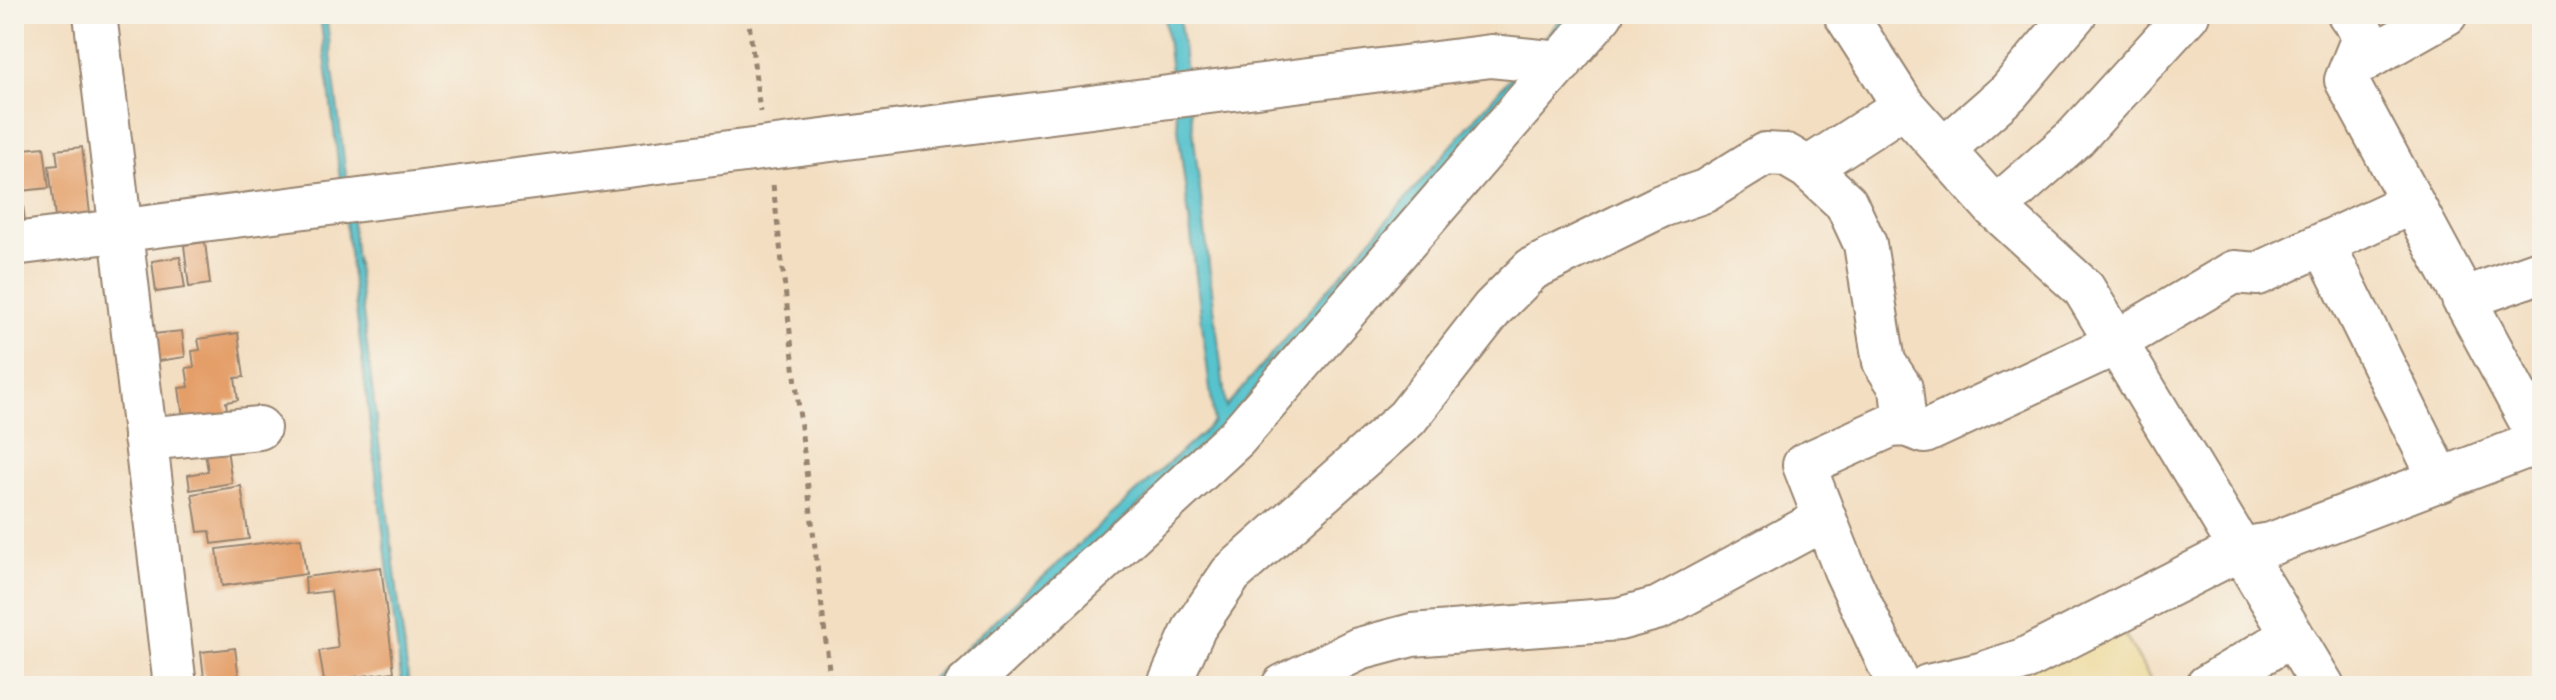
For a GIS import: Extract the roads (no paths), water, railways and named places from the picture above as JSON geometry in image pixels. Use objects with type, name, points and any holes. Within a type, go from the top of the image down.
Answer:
[{"type":"street","points":[[95,14],[175,686]]},
{"type":"street","points":[[966,686],[1236,438],[1602,14]]},
{"type":"street","points":[[1944,149],[2009,92],[2075,14]]},
{"type":"street","points":[[1995,208],[2075,138],[2188,14]]},
{"type":"street","points":[[1928,686],[1983,680],[2240,549],[2271,544],[2542,441],[2346,80],[2364,35],[2349,14]]},
{"type":"street","points":[[2352,67],[2446,14]]},
{"type":"street","points":[[1852,16],[1904,106],[1995,208],[2084,289],[2117,339],[2323,686]]},
{"type":"street","points":[[14,244],[1491,56],[1561,63]]},
{"type":"street","points":[[1808,168],[1904,106]]},
{"type":"street","points":[[1168,686],[1175,664],[1195,627],[1231,574],[1407,418],[1493,308],[1532,269],[1661,206],[1705,191],[1765,154],[1786,155],[1808,168],[1846,203],[1865,244],[1884,362],[1901,388],[1905,425]]},
{"type":"street","points":[[1899,686],[1824,519],[1804,465],[1890,426],[1905,425],[1925,432],[2102,350],[2234,272],[2258,274],[2411,203]]},
{"type":"street","points":[[2324,245],[2441,481]]},
{"type":"street","points":[[2463,299],[2542,271]]},
{"type":"street","points":[[145,439],[259,428]]},
{"type":"street","points":[[1283,686],[1359,649],[1412,635],[1619,619],[1659,608],[1824,519]]},
{"type":"street","points":[[2207,686],[2291,636]]},
{"type":"water","points":[[320,14],[326,14],[409,686],[402,686]]},
{"type":"water","points":[[1164,14],[1179,14],[1226,407],[1565,14],[1577,14],[1215,436],[940,686],[923,686],[1214,422]]}]
